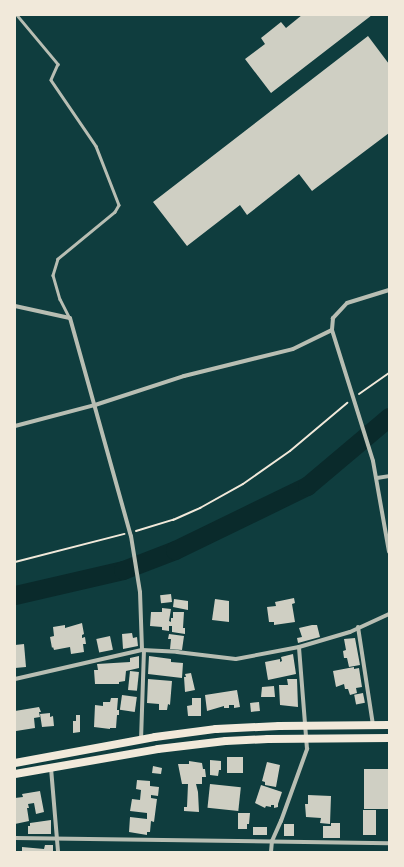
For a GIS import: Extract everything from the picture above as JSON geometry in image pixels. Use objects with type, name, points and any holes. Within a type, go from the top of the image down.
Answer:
[{"type":"highway","points":[[15,763],[140,740],[216,729],[389,725]]},
{"type":"highway","points":[[15,774],[158,749],[226,741],[389,738]]},
{"type":"street","points":[[389,290],[347,303],[333,318],[332,330],[355,399],[373,461],[389,552]]},
{"type":"street","points":[[15,306],[70,318],[130,534],[140,592],[143,650],[140,740]]},
{"type":"street","points":[[15,426],[95,406],[184,376],[293,349],[332,330]]},
{"type":"street","points":[[377,478],[389,476]]},
{"type":"street","points":[[15,680],[143,650],[177,652],[236,659],[299,647],[358,627],[389,614]]},
{"type":"street","points":[[358,627],[373,725]]},
{"type":"street","points":[[271,852],[272,841],[281,821],[307,749],[299,647]]},
{"type":"street","points":[[51,768],[58,852]]},
{"type":"street","points":[[15,838],[389,843]]},
{"type":"lane","points":[[17,15],[58,64],[51,80],[96,146],[119,205],[115,212],[58,259],[53,275],[60,299],[70,318]]},
{"type":"path","points":[[15,562],[130,534],[172,520],[193,511],[243,484],[290,450],[389,373]]},
{"type":"building","points":[[302,15],[372,15],[271,93],[245,59],[265,44],[261,38],[281,22],[286,28]]},
{"type":"building","points":[[368,36],[389,64],[389,133],[312,191],[299,174],[247,215],[240,205],[187,246],[153,202]]},
{"type":"building","points":[[171,594],[172,602],[161,603],[160,595]]},
{"type":"building","points":[[294,598],[295,603],[292,604],[295,622],[274,625],[274,622],[269,622],[267,607],[276,606],[275,602]]},
{"type":"building","points":[[174,599],[188,601],[188,610],[173,607]]},
{"type":"building","points":[[215,599],[229,601],[229,622],[212,620]]},
{"type":"building","points":[[162,608],[171,609],[169,621],[171,622],[173,612],[184,612],[183,628],[185,628],[185,634],[172,632],[172,626],[169,626],[169,631],[162,630],[162,627],[150,626],[151,612],[162,612]]},
{"type":"building","points":[[82,623],[84,634],[82,635],[82,638],[85,637],[86,644],[83,644],[84,652],[71,654],[70,647],[54,650],[53,647],[52,648],[50,637],[54,636],[53,627],[65,625],[65,628]]},
{"type":"building","points":[[317,625],[320,637],[298,643],[297,638],[302,637],[299,628]]},
{"type":"building","points":[[132,633],[133,638],[137,637],[138,646],[123,649],[122,634]]},
{"type":"building","points":[[169,634],[184,636],[182,650],[170,649],[171,639],[168,639]]},
{"type":"building","points":[[110,636],[113,650],[99,653],[96,639]]},
{"type":"building","points":[[355,638],[360,665],[349,667],[347,658],[344,658],[343,651],[346,650],[344,639]]},
{"type":"building","points":[[24,644],[26,667],[15,668],[15,645]]},
{"type":"building","points":[[293,654],[296,674],[268,680],[265,662],[280,659],[280,662],[282,661],[281,657]]},
{"type":"building","points":[[139,656],[139,668],[126,671],[125,681],[119,682],[119,684],[95,684],[94,670],[98,670],[97,664],[130,662],[130,658]]},
{"type":"building","points":[[149,656],[171,659],[171,662],[183,663],[182,678],[148,674]]},
{"type":"building","points":[[354,667],[354,669],[359,668],[362,687],[356,688],[357,693],[350,695],[348,689],[345,689],[344,684],[336,687],[333,671]]},
{"type":"building","points":[[130,671],[139,672],[137,691],[128,690]]},
{"type":"building","points":[[191,673],[195,690],[185,692],[184,677],[186,677],[185,674]]},
{"type":"building","points":[[148,679],[172,681],[170,705],[168,704],[167,710],[159,710],[159,704],[147,703]]},
{"type":"building","points":[[287,679],[297,679],[298,707],[280,705],[279,685],[288,685]]},
{"type":"building","points":[[274,686],[275,697],[261,697],[262,687]]},
{"type":"building","points":[[237,690],[240,707],[234,708],[234,705],[229,705],[229,708],[224,708],[224,706],[207,711],[205,695]]},
{"type":"building","points":[[363,693],[365,703],[356,705],[354,695]]},
{"type":"building","points":[[122,695],[137,697],[135,712],[120,710]]},
{"type":"building","points":[[111,698],[118,698],[117,710],[119,710],[119,715],[117,715],[116,728],[110,729],[94,727],[95,705],[103,706],[103,702],[110,702]]},
{"type":"building","points":[[192,698],[201,698],[201,716],[188,716],[187,706],[192,705]]},
{"type":"building","points":[[259,702],[260,711],[251,712],[250,703]]},
{"type":"building","points":[[39,707],[41,712],[39,712],[40,717],[34,718],[35,728],[16,731],[15,711]]},
{"type":"building","points":[[50,713],[50,717],[53,716],[54,726],[42,727],[40,714]]},
{"type":"building","points":[[76,715],[80,715],[80,732],[73,733],[73,721],[76,721]]},
{"type":"building","points":[[227,757],[243,757],[243,773],[227,773]]},
{"type":"building","points":[[210,760],[221,761],[221,770],[219,770],[218,776],[210,775]]},
{"type":"building","points":[[189,761],[202,763],[203,769],[205,769],[206,777],[202,777],[202,784],[196,784],[199,812],[184,811],[184,807],[187,807],[188,784],[182,784],[178,764],[189,764]]},
{"type":"building","points":[[267,762],[280,765],[276,787],[265,785],[265,782],[262,781]]},
{"type":"building","points":[[153,766],[162,768],[161,774],[152,773]]},
{"type":"building","points":[[364,769],[388,769],[388,809],[364,809]]},
{"type":"building","points":[[137,780],[150,781],[150,786],[159,787],[158,796],[151,795],[151,798],[157,799],[154,822],[151,821],[150,832],[147,832],[147,835],[129,832],[130,817],[147,819],[147,813],[130,811],[132,799],[140,800],[141,790],[136,789]]},
{"type":"building","points":[[210,784],[241,787],[238,811],[207,808]]},
{"type":"building","points":[[261,785],[282,792],[278,807],[274,808],[274,805],[271,805],[271,807],[266,806],[265,808],[255,803]]},
{"type":"building","points":[[40,791],[44,812],[36,814],[34,803],[28,804],[29,808],[27,808],[29,821],[15,824],[15,798],[23,797],[22,794]]},
{"type":"building","points":[[308,795],[331,796],[330,824],[320,823],[321,818],[306,817],[305,804],[308,804]]},
{"type":"building","points":[[363,810],[376,810],[376,835],[363,835]]},
{"type":"building","points":[[238,813],[250,813],[247,829],[238,829]]},
{"type":"building","points":[[51,820],[51,834],[28,834],[28,826],[30,826],[30,823]]},
{"type":"building","points":[[331,823],[340,823],[340,838],[323,838],[323,826],[331,826]]},
{"type":"building","points":[[284,824],[294,824],[294,836],[284,836]]},
{"type":"building","points":[[253,827],[267,827],[267,835],[253,835]]},
{"type":"building","points":[[45,845],[53,845],[53,852],[20,852],[22,851],[22,847],[44,849]]},
{"type":"waterway","points":[[15,595],[123,570],[175,550],[307,486],[389,417]]}]
